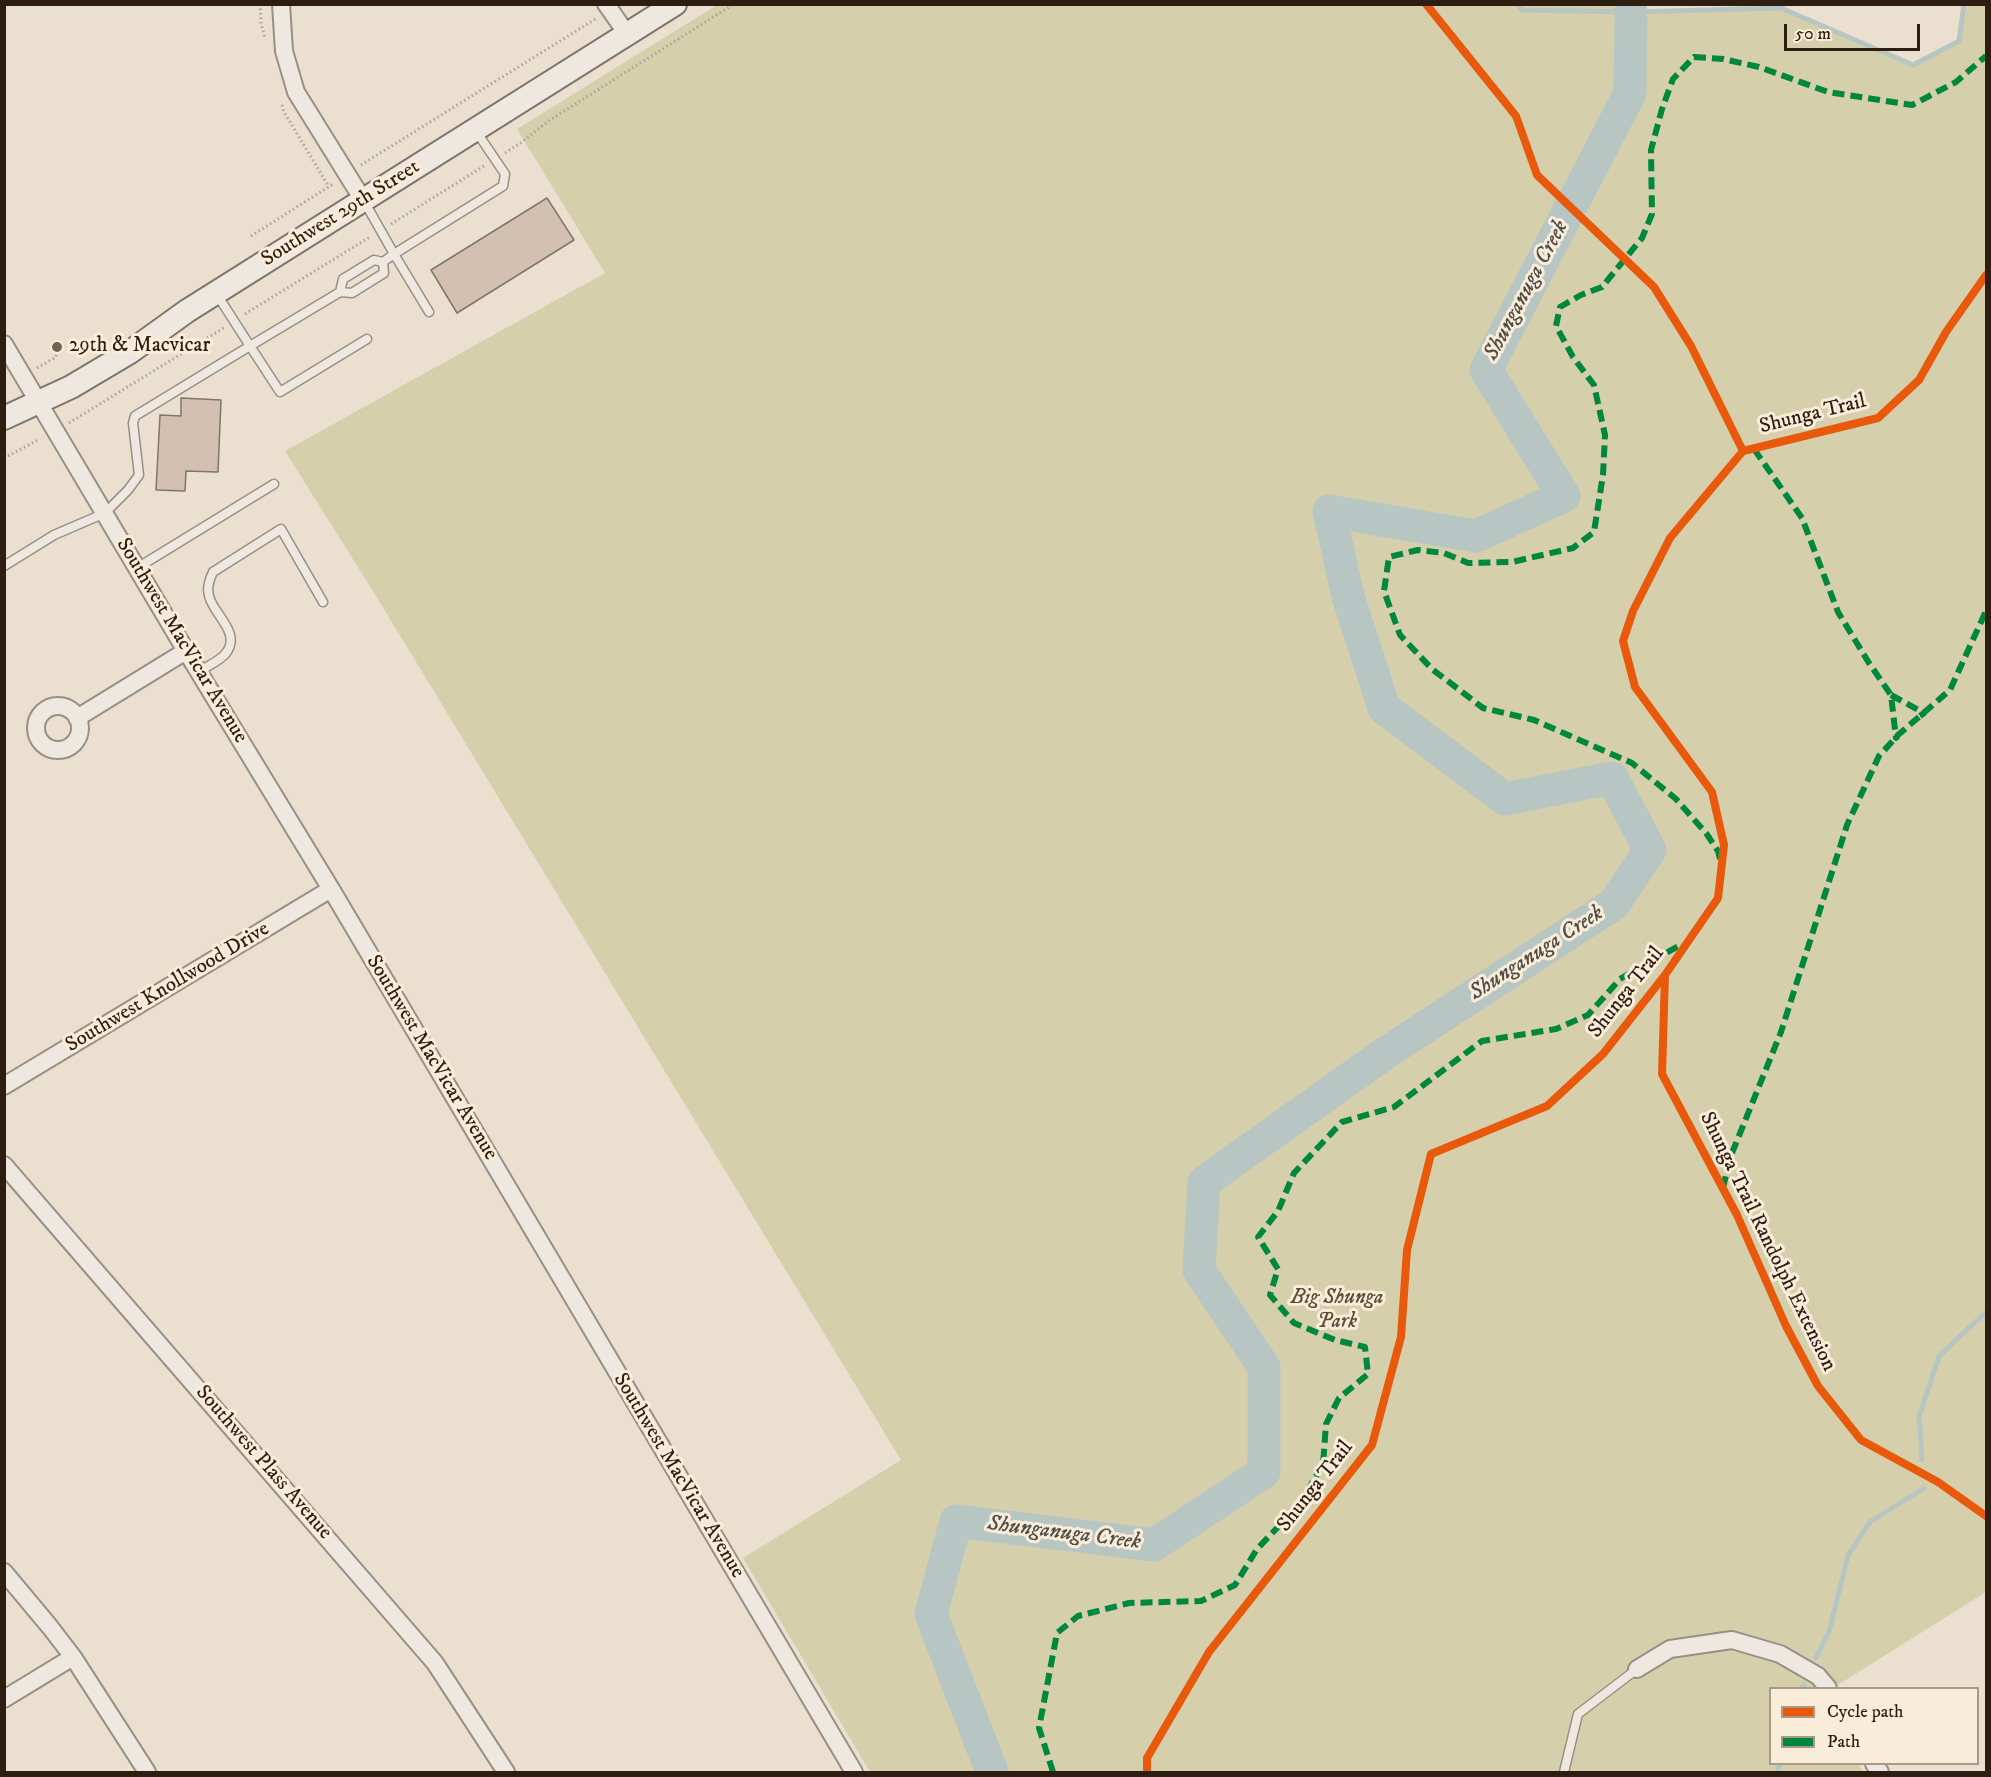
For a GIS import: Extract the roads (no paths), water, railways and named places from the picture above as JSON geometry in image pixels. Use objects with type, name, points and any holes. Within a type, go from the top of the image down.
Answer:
[{"type":"main road","name":"Southwest 29th Street","points":[[4,418],[71,387],[130,352],[187,311],[675,4]]},
{"type":"street","points":[[281,4],[284,51],[296,92],[363,200]]},
{"type":"street","points":[[608,7],[627,34]]},
{"type":"street","name":"Southwest MacVicar Avenue","points":[[4,344],[186,651],[331,889],[854,1773]]},
{"type":"street","points":[[77,718],[186,651]]},
{"type":"street","name":"Southwest Knollwood Drive","points":[[4,1086],[331,889]]},
{"type":"street","name":"Southwest Plass Avenue","points":[[4,1165],[435,1663],[506,1773]]},
{"type":"street","points":[[4,1572],[72,1657],[147,1773]]},
{"type":"street","points":[[1637,1669],[1670,1649],[1732,1640],[1779,1654],[1818,1676],[1826,1687]]},
{"type":"street","points":[[4,1699],[72,1657]]},
{"type":"lane","points":[[340,292],[343,279],[374,260],[383,262],[504,186],[505,174],[475,130]]},
{"type":"lane","points":[[363,200],[429,312]]},
{"type":"lane","points":[[4,566],[54,535],[105,513],[128,490],[140,475],[135,416],[340,292],[352,293],[384,273],[383,262]]},
{"type":"lane","points":[[216,293],[280,392],[367,339]]},
{"type":"lane","points":[[137,568],[274,484]]},
{"type":"lane","points":[[199,672],[225,654],[230,646],[230,633],[210,598],[208,583],[213,572],[281,529],[323,602]]},
{"type":"lane","points":[[1564,1773],[1578,1714],[1637,1669]]},
{"type":"waterway","name":"Shunganuga Creek","points":[[1517,4],[1522,10],[1631,12],[1781,8],[1913,65],[1959,41],[1964,4]]},
{"type":"waterway","name":"Shunganuga Creek","points":[[992,1772],[931,1614],[956,1521],[1154,1545],[1264,1472],[1264,1367],[1199,1270],[1204,1182],[1384,1054],[1614,904],[1650,850],[1612,778],[1505,799],[1384,708],[1348,596],[1329,511],[1476,536],[1564,496],[1486,370],[1630,93],[1631,12]]},
{"type":"waterway","points":[[1922,1460],[1919,1416],[1939,1356],[1986,1312]]},
{"type":"waterway","points":[[1816,1658],[1829,1632],[1848,1555],[1870,1522],[1924,1488]]},
{"type":"waterway","points":[[1777,1772],[1780,1765]]},
{"type":"place","name":"29th & Macvicar","points":[[57,347]]},
{"type":"park label","name":"Big Shunga Park","points":[[1337,1311]]}]
